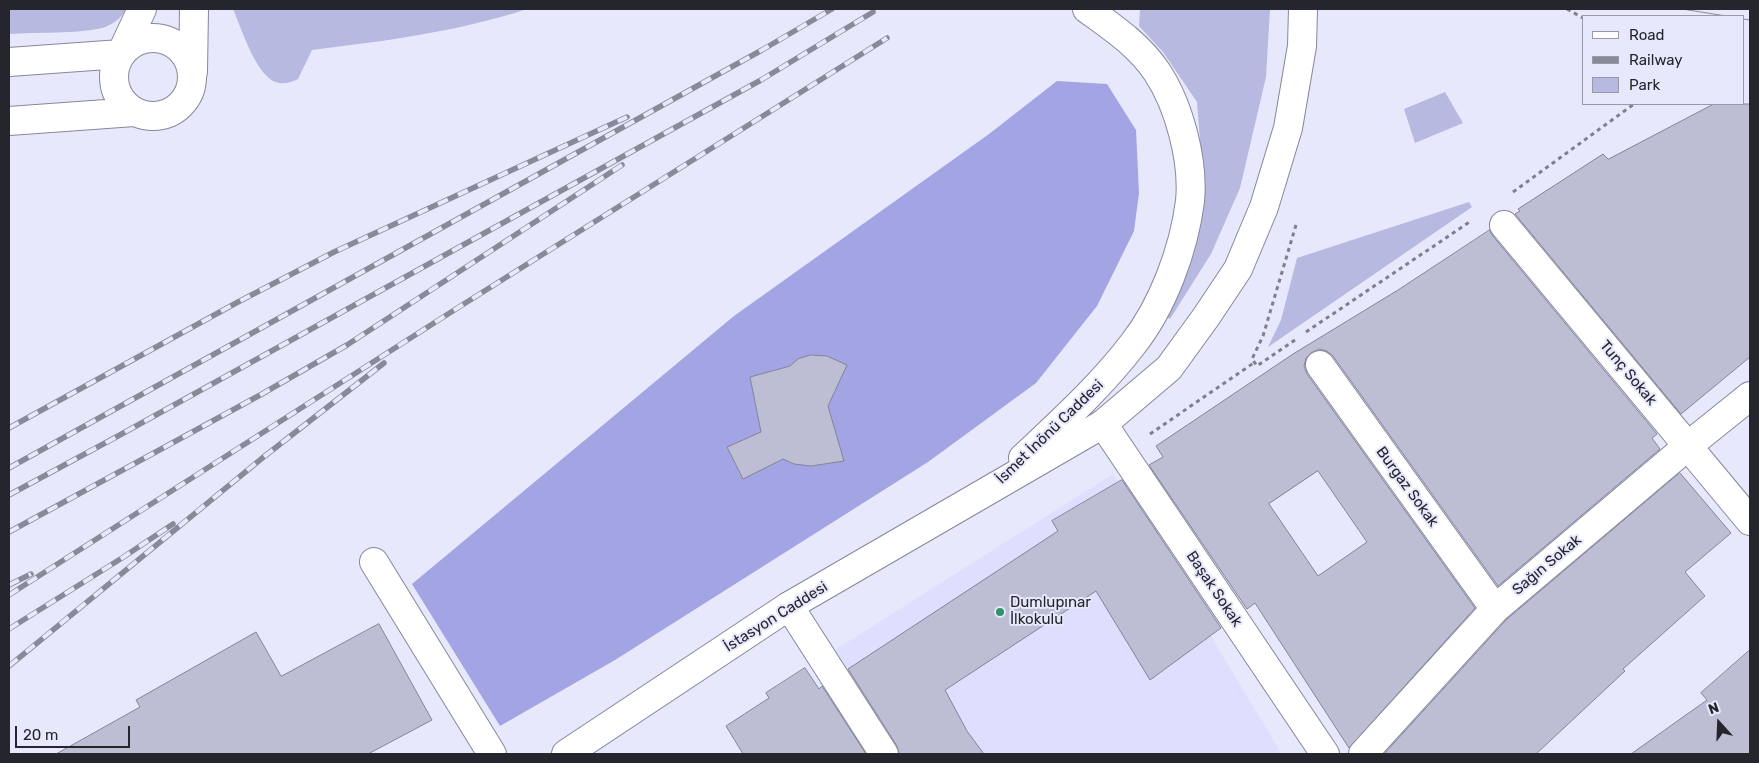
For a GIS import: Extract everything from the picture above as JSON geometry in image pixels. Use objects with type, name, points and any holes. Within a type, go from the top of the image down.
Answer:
[{"type":"street","points":[[134,112],[123,103],[116,92],[114,72],[115,66],[142,9]]},
{"type":"street","points":[[9,121],[134,112],[147,116],[160,116],[173,112],[183,103],[190,91],[193,79],[194,9]]},
{"type":"street","name":"İsmet İnönü Caddesi","points":[[991,488],[1099,386],[1135,342],[1164,294],[1181,244],[1190,200],[1187,148],[1177,111],[1157,72],[1127,38],[1087,9]]},
{"type":"street","name":"İsmet İnönü Caddesi","points":[[991,488],[1103,424],[1169,368],[1238,269],[1264,207],[1288,128],[1302,46],[1303,9]]},
{"type":"street","points":[[9,62],[121,54],[141,40],[153,38],[166,40],[177,46],[186,55],[191,66],[193,79]]},
{"type":"street","name":"Tunç Sokak","points":[[1504,225],[1689,445],[1750,521]]},
{"type":"street","name":"Burgaz Sokak","points":[[1320,365],[1495,610]]},
{"type":"street","name":"Sağın Sokak","points":[[1363,754],[1495,610],[1689,445],[1750,396]]},
{"type":"street","name":"Başak Sokak","points":[[1103,424],[1325,754]]},
{"type":"street","name":"İstasyon Caddesi","points":[[566,754],[789,606],[991,488]]},
{"type":"street","points":[[374,562],[492,754]]},
{"type":"street","points":[[789,606],[884,754]]},
{"type":"path","points":[[1567,9],[1582,17]]},
{"type":"path","points":[[1506,196],[1633,105]]},
{"type":"path","points":[[1298,218],[1263,336],[1252,359],[1257,366],[1475,218]]},
{"type":"path","points":[[1122,453],[1255,362]]},
{"type":"shaded area","points":[[1057,81],[1107,84],[1136,130],[1139,193],[1134,231],[1097,306],[1036,383],[928,462],[615,660],[500,726],[412,584],[734,316],[989,134]]},
{"type":"shaded area","points":[[1113,474],[1282,754],[903,754],[835,650]]},
{"type":"green space","points":[[9,9],[126,9],[116,21],[102,28],[69,32],[9,34]]},
{"type":"green space","points":[[233,9],[527,9],[447,30],[312,50],[298,79],[279,83],[271,80],[257,63],[245,40]]},
{"type":"green space","points":[[1270,9],[1266,77],[1240,188],[1211,254],[1170,319],[1162,315],[1202,166],[1197,102],[1163,52],[1139,26],[1140,10]]},
{"type":"green space","points":[[1445,92],[1463,123],[1415,143],[1404,109]]},
{"type":"green space","points":[[1469,202],[1472,207],[1268,347],[1281,320],[1297,258]]},
{"type":"building","points":[[1750,104],[1750,357],[1681,414],[1515,214],[1520,211],[1518,209],[1603,154],[1608,159],[1712,105]]},
{"type":"building","points":[[1490,230],[1492,235],[1657,434],[1652,438],[1660,449],[1498,586],[1333,356],[1327,351],[1319,349],[1311,353],[1306,358],[1304,366],[1307,374],[1475,608],[1349,748],[1255,603],[1247,609],[1149,465],[1163,457],[1156,446],[1293,354],[1398,290]],"holes":[[[1318,471],[1367,542],[1318,576],[1269,504]]]},
{"type":"building","points":[[811,355],[827,356],[847,365],[828,406],[844,461],[811,466],[794,464],[783,459],[743,479],[727,447],[761,432],[750,377],[790,366],[798,359]]},
{"type":"building","points":[[1680,473],[1731,533],[1685,572],[1705,596],[1623,669],[1625,671],[1536,754],[1384,754],[1506,620]]},
{"type":"building","name":"Dumlupınar İlkokulu","points":[[1122,480],[1221,628],[1150,680],[1096,591],[945,690],[967,731],[984,754],[899,754],[897,746],[848,669],[1058,531],[1052,521]]},
{"type":"building","points":[[379,624],[432,720],[368,754],[56,754],[140,707],[136,700],[256,632],[281,676]]},
{"type":"building","points":[[1750,650],[1750,754],[1631,754],[1707,700],[1701,693]]},
{"type":"building","points":[[805,668],[819,689],[822,686],[866,754],[743,754],[726,726],[769,698],[766,693]]},
{"type":"tram line","points":[[1682,9],[1720,15]]},
{"type":"tram line","points":[[1744,19],[1750,20]]},
{"type":"railway","points":[[9,468],[762,50],[832,9]]},
{"type":"railway","points":[[9,495],[761,80],[873,12]]},
{"type":"railway","points":[[9,595],[459,307],[887,38]]},
{"type":"railway","points":[[9,428],[238,302],[334,252],[627,117]]},
{"type":"railway","points":[[9,532],[262,394],[347,345],[622,165]]},
{"type":"railway","points":[[9,666],[261,459],[384,363]]},
{"type":"railway","points":[[9,629],[173,524]]},
{"type":"railway","points":[[9,585],[31,574]]},
{"type":"place","name":"Dumlupınar İlkokulu","points":[[1000,612]]}]
